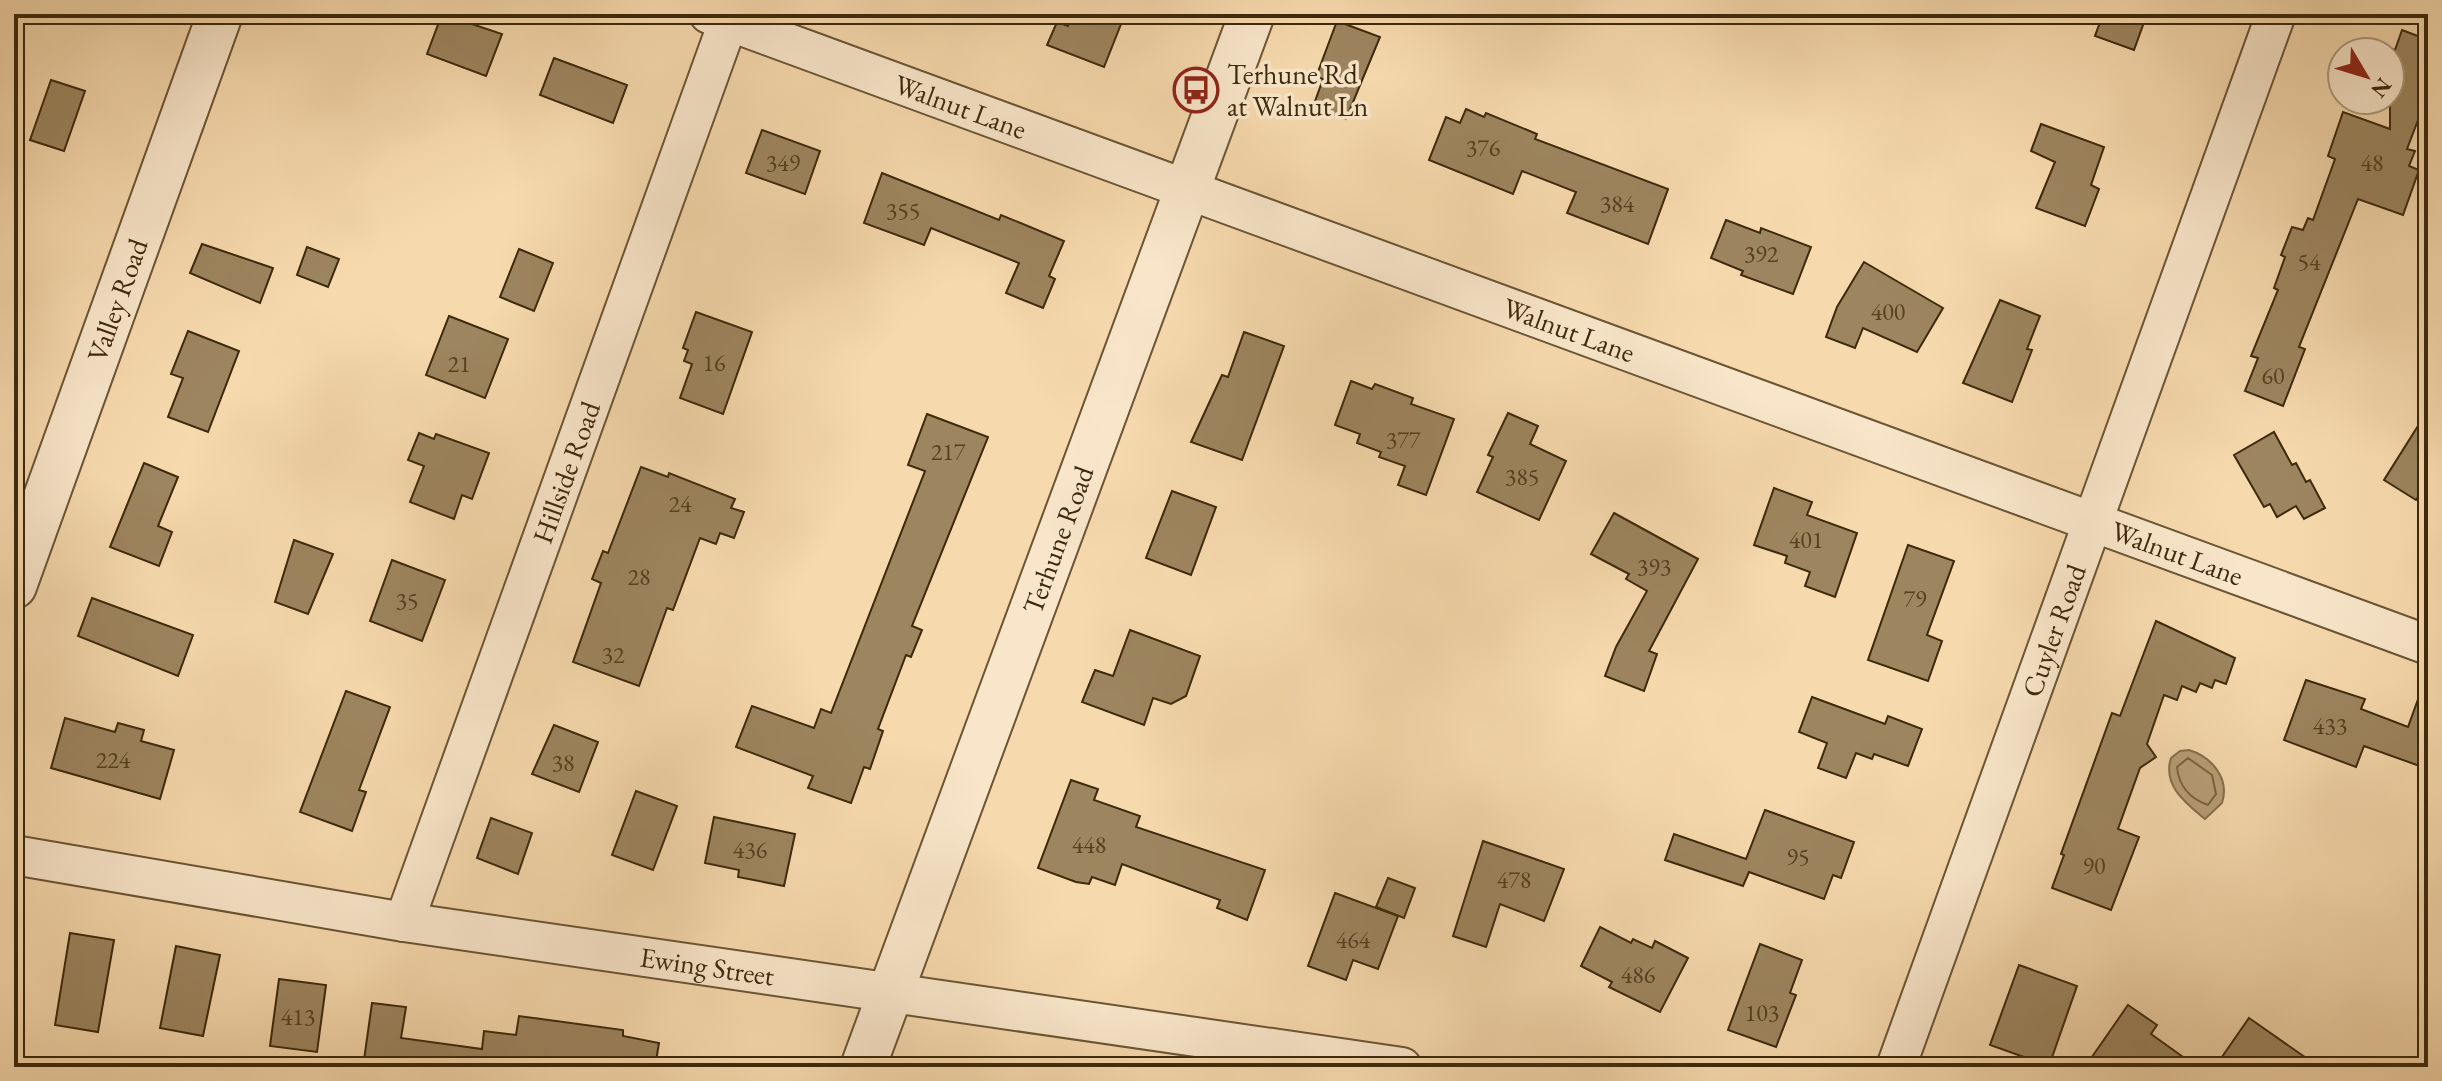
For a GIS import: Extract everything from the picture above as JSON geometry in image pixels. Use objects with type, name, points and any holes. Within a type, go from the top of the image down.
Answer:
[{"type":"street","name":"Valley Road","points":[[14,586],[220,14]]},
{"type":"street","name":"Terhune Road","points":[[863,1067],[1252,14]]},
{"type":"street","name":"Cuyler Road","points":[[1896,1067],[2276,14]]},
{"type":"street","name":"Walnut Lane","points":[[723,16],[1187,190],[2428,645]]},
{"type":"street","name":"Hillside Road","points":[[404,922],[723,16]]},
{"type":"street","name":"Ewing Street","points":[[14,855],[404,922],[1402,1067]]},
{"type":"water","points":[[2189,750],[2212,764],[2223,786],[2222,803],[2205,819],[2178,793],[2170,777],[2171,758],[2180,751]]},
{"type":"building","points":[[442,14],[502,34],[486,76],[427,54]]},
{"type":"building","points":[[1072,14],[1125,14],[1104,67],[1047,45],[1057,22],[1068,26]]},
{"type":"building","points":[[2103,14],[2147,14],[2134,50],[2095,36]]},
{"type":"building","points":[[1337,21],[1380,37],[1346,119],[1313,107],[1323,79],[1316,77]]},
{"type":"building","points":[[2402,30],[2428,40],[2428,94],[2407,149],[2415,151],[2409,166],[2419,170],[2403,215],[2358,199],[2299,347],[2305,349],[2283,406],[2245,391],[2258,358],[2251,356],[2278,290],[2274,288],[2285,257],[2281,255],[2292,227],[2303,230],[2308,218],[2313,220],[2335,159],[2328,156],[2342,116],[2354,116],[2390,129],[2390,116],[2406,116],[2406,36],[2400,36]]},
{"type":"building","points":[[554,58],[627,85],[613,123],[540,95]]},
{"type":"building","points":[[51,80],[85,91],[64,151],[30,140]]},
{"type":"building","points":[[1466,109],[1484,117],[1486,113],[1537,134],[1535,139],[1668,189],[1648,244],[1567,213],[1576,192],[1522,171],[1513,194],[1429,160],[1446,117],[1460,123]]},
{"type":"building","points":[[2041,124],[2104,147],[2091,185],[2099,189],[2085,226],[2036,208],[2055,162],[2031,151]]},
{"type":"building","points":[[762,130],[820,151],[805,194],[746,173]]},
{"type":"building","points":[[882,173],[999,220],[1001,215],[1064,241],[1049,276],[1055,279],[1043,308],[1006,293],[1019,263],[931,228],[924,245],[864,223]]},
{"type":"building","points":[[1726,220],[1760,233],[1761,228],[1811,247],[1793,294],[1741,275],[1743,271],[1711,258]]},
{"type":"building","points":[[202,244],[273,268],[260,303],[190,273]]},
{"type":"building","points":[[307,247],[339,259],[328,287],[297,275]]},
{"type":"building","points":[[519,249],[553,263],[534,311],[500,297]]},
{"type":"building","points":[[1864,262],[1943,308],[1917,352],[1863,328],[1855,348],[1826,337],[1837,307]]},
{"type":"building","points":[[2000,300],[2040,316],[2027,349],[2032,350],[2012,402],[1963,383]]},
{"type":"building","points":[[696,312],[752,332],[723,414],[680,398],[692,364],[684,361],[688,350],[683,348]]},
{"type":"building","points":[[449,316],[508,339],[485,398],[426,375]]},
{"type":"building","points":[[188,331],[239,351],[208,432],[168,417],[183,378],[171,374]]},
{"type":"building","points":[[1244,332],[1284,346],[1242,460],[1191,442],[1222,375],[1228,377]]},
{"type":"building","points":[[1351,381],[1372,389],[1375,384],[1413,398],[1411,404],[1454,419],[1426,495],[1398,485],[1405,466],[1379,457],[1381,452],[1357,443],[1360,434],[1335,425]]},
{"type":"building","points":[[2428,410],[2428,482],[2416,500],[2384,480]]},
{"type":"building","points":[[1508,413],[1538,426],[1530,444],[1566,461],[1539,520],[1477,492],[1493,457],[1488,455]]},
{"type":"building","points":[[927,414],[988,437],[912,626],[922,630],[911,657],[906,655],[878,729],[883,731],[870,769],[864,767],[851,803],[808,788],[813,776],[736,747],[752,706],[814,728],[821,709],[831,713],[925,471],[908,465]]},
{"type":"building","points":[[2274,432],[2292,465],[2296,463],[2306,482],[2310,480],[2325,508],[2304,519],[2296,506],[2277,517],[2270,504],[2264,507],[2234,455]]},
{"type":"building","points":[[419,433],[434,439],[436,434],[489,453],[472,499],[462,495],[454,519],[410,502],[424,466],[408,460]]},
{"type":"building","points":[[144,463],[178,477],[158,526],[172,532],[159,566],[110,547]]},
{"type":"building","points":[[641,467],[668,477],[669,473],[735,499],[731,508],[744,512],[734,538],[720,533],[716,544],[700,538],[673,610],[667,608],[639,686],[573,662],[601,583],[592,579],[603,551],[608,553]]},
{"type":"building","points":[[1774,488],[1812,502],[1807,515],[1857,533],[1835,597],[1805,586],[1810,572],[1785,563],[1787,556],[1754,545]]},
{"type":"building","points":[[1172,491],[1216,507],[1191,575],[1146,558]]},
{"type":"building","points":[[1614,513],[1698,559],[1649,651],[1657,654],[1644,691],[1605,676],[1616,647],[1647,591],[1626,579],[1629,574],[1591,554]]},
{"type":"building","points":[[294,540],[333,554],[308,614],[275,602]]},
{"type":"building","points":[[1908,545],[1954,561],[1927,635],[1942,641],[1928,681],[1868,660]]},
{"type":"building","points":[[392,560],[445,580],[422,641],[370,621]]},
{"type":"building","points":[[92,598],[193,635],[178,676],[78,636]]},
{"type":"building","points":[[2156,621],[2235,658],[2226,684],[2215,680],[2212,688],[2200,683],[2196,692],[2182,686],[2177,700],[2164,695],[2147,744],[2156,757],[2140,768],[2118,829],[2139,837],[2111,910],[2052,888],[2064,855],[2061,854],[2112,713],[2120,716]]},
{"type":"building","points":[[1130,630],[1200,656],[1186,696],[1171,704],[1153,698],[1144,725],[1082,702],[1095,670],[1113,676]]},
{"type":"building","points":[[2306,680],[2365,699],[2361,709],[2408,727],[2425,680],[2428,680],[2428,769],[2364,746],[2356,767],[2284,740]]},
{"type":"building","points":[[346,691],[390,707],[359,790],[366,792],[352,831],[300,812]]},
{"type":"building","points":[[1812,697],[1885,724],[1888,716],[1922,729],[1908,766],[1874,754],[1872,759],[1856,753],[1846,778],[1818,768],[1827,743],[1799,732]]},
{"type":"building","points":[[65,718],[115,732],[118,723],[144,730],[141,741],[174,750],[160,799],[51,768]]},
{"type":"building","points":[[554,725],[598,742],[579,792],[532,774]]},
{"type":"building","points":[[1071,780],[1098,789],[1094,800],[1140,816],[1136,827],[1265,870],[1247,920],[1217,908],[1220,900],[1122,864],[1115,885],[1092,877],[1089,884],[1076,882],[1038,868]]},
{"type":"building","points":[[636,791],[677,806],[653,870],[612,855]]},
{"type":"building","points":[[1765,810],[1854,842],[1841,878],[1833,875],[1824,899],[1749,872],[1743,886],[1665,860],[1674,834],[1746,859]]},
{"type":"building","points":[[714,817],[795,834],[784,886],[738,877],[739,870],[705,863]]},
{"type":"building","points":[[491,818],[532,833],[518,874],[477,858]]},
{"type":"building","points":[[1483,841],[1564,869],[1544,921],[1500,904],[1486,947],[1453,936]]},
{"type":"building","points":[[1388,878],[1415,888],[1404,918],[1376,907]]},
{"type":"building","points":[[1335,893],[1398,916],[1378,969],[1353,960],[1346,980],[1308,966]]},
{"type":"building","points":[[1600,927],[1631,943],[1633,939],[1652,948],[1655,941],[1688,958],[1660,1012],[1609,987],[1612,982],[1581,966]]},
{"type":"building","points":[[70,933],[114,940],[98,1032],[55,1025]]},
{"type":"building","points":[[1760,944],[1802,960],[1790,993],[1796,995],[1776,1047],[1728,1030]]},
{"type":"building","points":[[176,946],[220,955],[203,1036],[160,1028]]},
{"type":"building","points":[[2019,965],[2077,986],[2049,1066],[1990,1045]]},
{"type":"building","points":[[279,979],[326,985],[317,1052],[270,1046]]},
{"type":"building","points":[[372,1003],[406,1007],[401,1038],[482,1049],[484,1031],[516,1035],[519,1016],[623,1030],[623,1036],[659,1043],[655,1067],[363,1067]]},
{"type":"building","points":[[2128,1005],[2157,1025],[2151,1034],[2197,1067],[2085,1067]]},
{"type":"building","points":[[2249,1018],[2319,1067],[2215,1067]]},
{"type":"place","name":"Terhune Rd at Walnut Ln","points":[[1196,90]]}]
